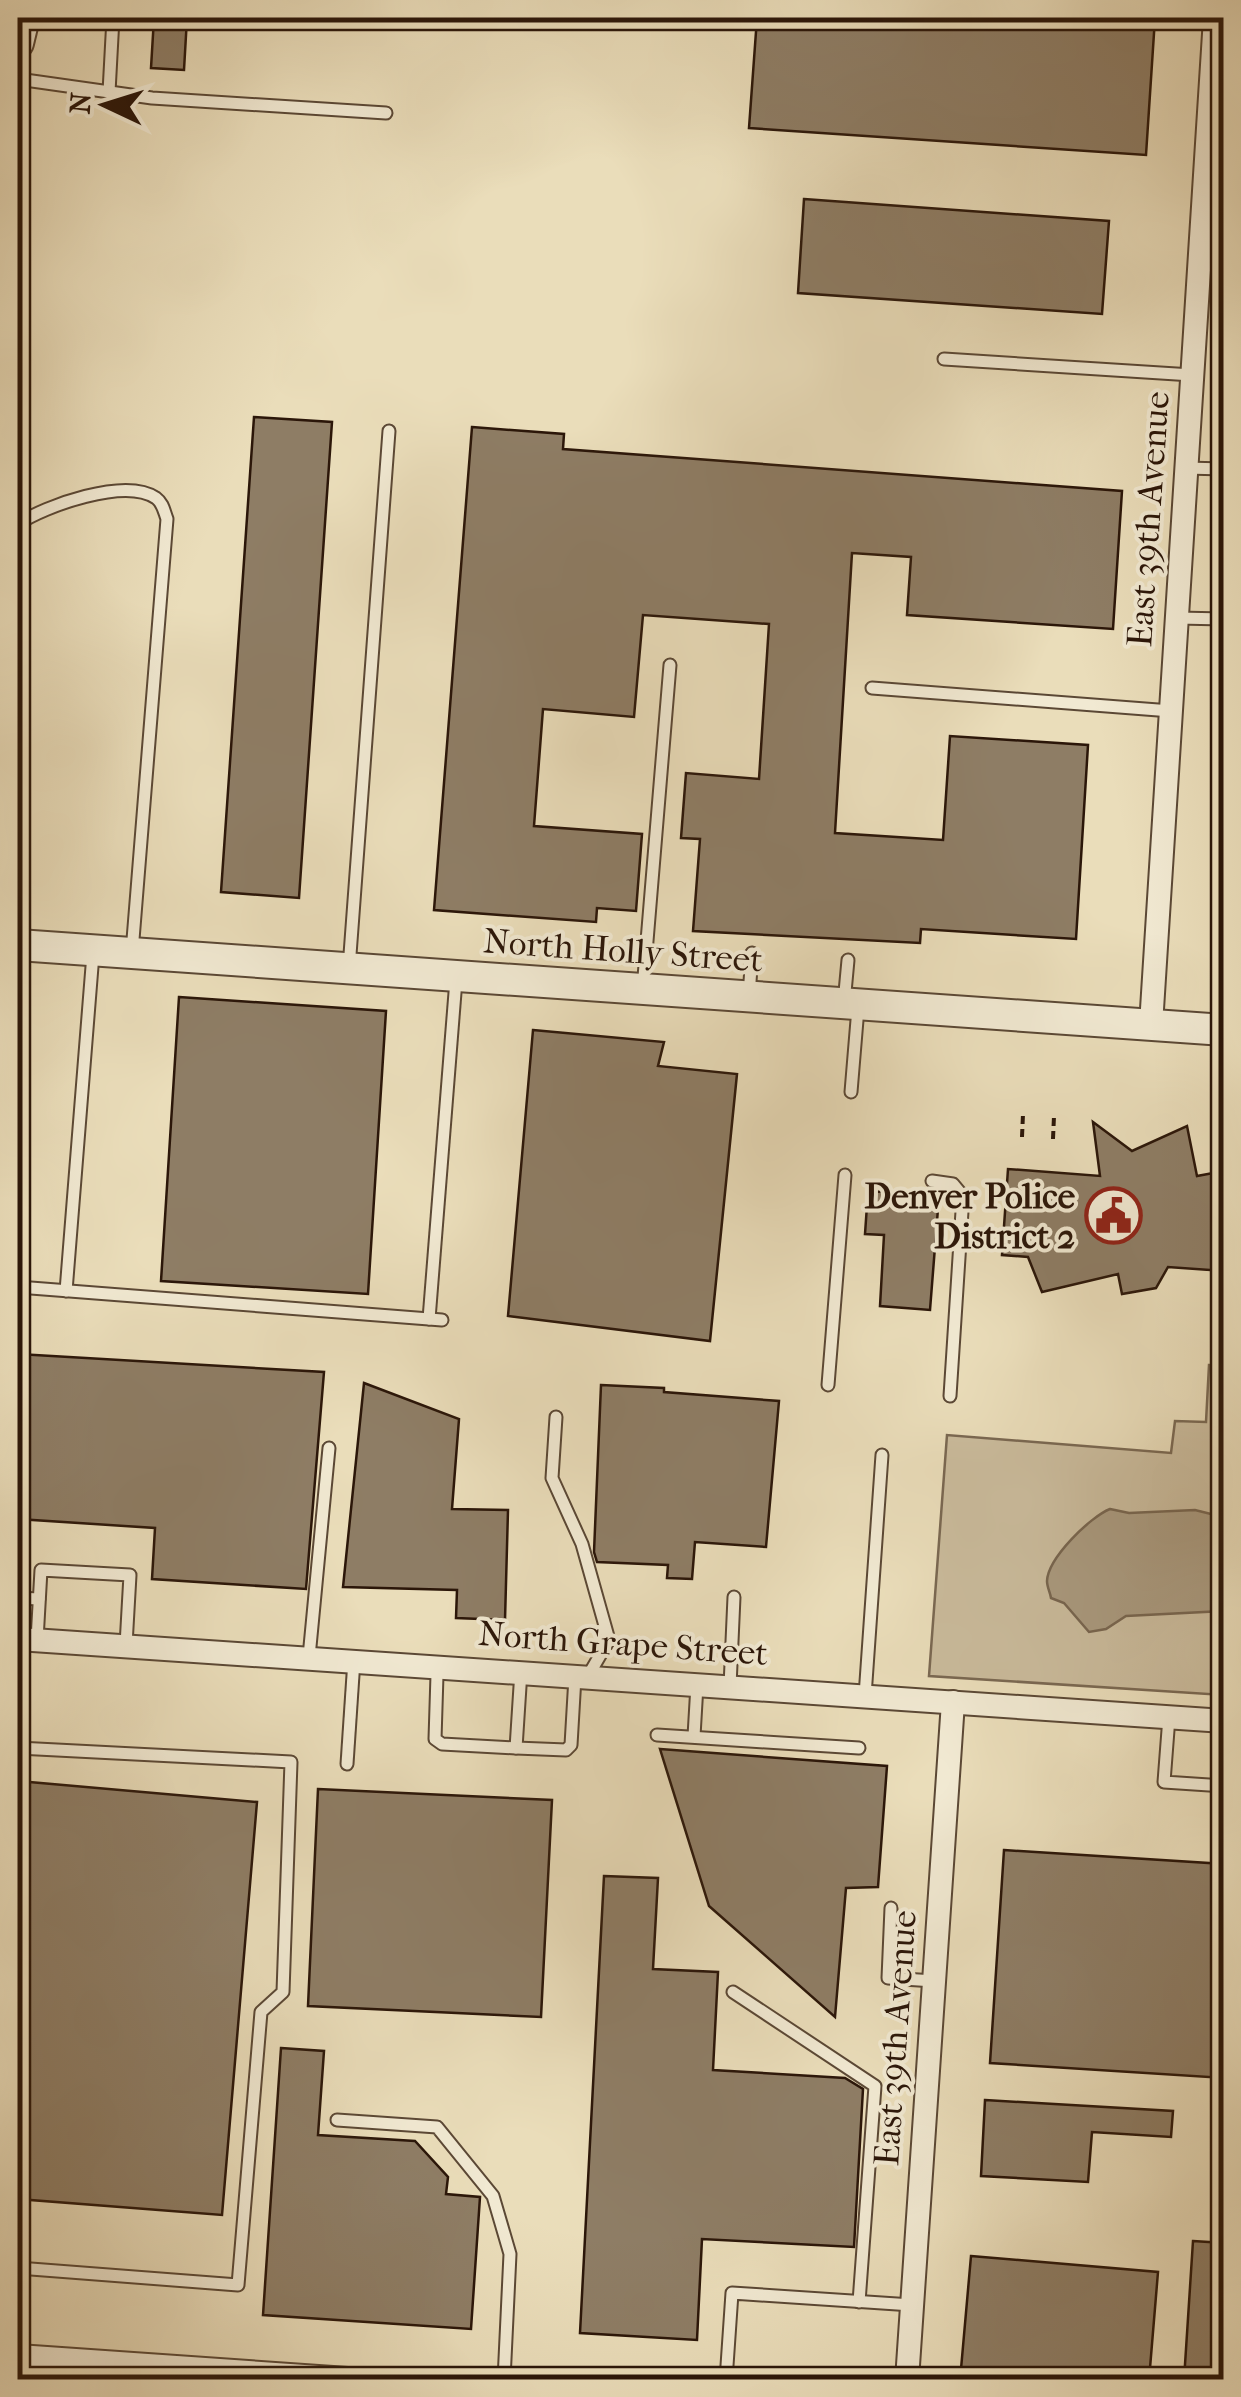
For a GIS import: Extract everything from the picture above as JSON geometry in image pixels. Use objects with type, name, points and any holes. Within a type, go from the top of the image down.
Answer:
[{"type":"street","points":[[18,43],[24,18]]},
{"type":"street","name":"East 39th Avenue","points":[[1151,1025],[1215,18]]},
{"type":"street","name":"North Holly Street","points":[[18,944],[1224,1030]]},
{"type":"street","name":"North Grape Street","points":[[27,1639],[1224,1721]]},
{"type":"street","name":"East 39th Avenue","points":[[907,2380],[953,1702]]},
{"type":"street","points":[[18,2356],[153,2372],[362,2380]]},
{"type":"lane","points":[[109,92],[112,18]]},
{"type":"lane","points":[[18,79],[152,98],[386,113]]},
{"type":"lane","points":[[944,359],[1192,375]]},
{"type":"lane","points":[[349,968],[389,431]]},
{"type":"lane","points":[[1186,468],[1224,470]]},
{"type":"lane","points":[[18,524],[36,512],[68,502],[132,492],[154,496],[162,504],[167,519],[132,952]]},
{"type":"lane","points":[[1178,618],[1224,619]]},
{"type":"lane","points":[[644,988],[670,665]]},
{"type":"lane","points":[[872,688],[1171,711]]},
{"type":"lane","points":[[66,1291],[94,950]]},
{"type":"lane","points":[[749,996],[752,953]]},
{"type":"lane","points":[[848,960],[851,1092]]},
{"type":"lane","points":[[18,1287],[436,1320],[456,976]]},
{"type":"lane","points":[[828,1386],[845,1175]]},
{"type":"lane","points":[[932,1180],[953,1184],[964,1196],[950,1396]]},
{"type":"lane","points":[[437,1675],[434,1738],[442,1744],[566,1750],[572,1745],[582,1675],[609,1640],[582,1544],[552,1478],[556,1416]]},
{"type":"lane","points":[[309,1657],[328,1448]]},
{"type":"lane","points":[[866,1696],[882,1455]]},
{"type":"lane","points":[[27,1639],[39,1599],[41,1570],[130,1575],[126,1646]]},
{"type":"lane","points":[[730,1686],[734,1597]]},
{"type":"lane","points":[[18,1598],[39,1599]]},
{"type":"lane","points":[[347,1764],[354,1660]]},
{"type":"lane","points":[[516,1748],[521,1671]]},
{"type":"lane","points":[[694,1736],[697,1685]]},
{"type":"lane","points":[[1169,1717],[1164,1782],[1224,1786]]},
{"type":"lane","points":[[657,1736],[860,1748]]},
{"type":"lane","points":[[18,1748],[291,1762],[283,1992],[261,2012],[238,2285],[18,2268]]},
{"type":"lane","points":[[891,1908],[888,1978],[934,1982]]},
{"type":"lane","points":[[733,1992],[874,2086],[859,2302]]},
{"type":"lane","points":[[337,2120],[437,2127],[493,2196],[510,2254],[504,2380]]},
{"type":"lane","points":[[726,2380],[732,2293],[912,2305]]},
{"type":"path","points":[[1022,1137],[1024,1114]]},
{"type":"path","points":[[1053,1139],[1054,1116]]},
{"type":"shaded area","points":[[1209,1365],[1223,1366],[1223,1695],[929,1676],[947,1435],[1171,1453],[1175,1421],[1206,1422]]},
{"type":"shaded area","points":[[1110,1509],[1129,1513],[1195,1510],[1223,1517],[1223,1611],[1126,1616],[1106,1629],[1089,1632],[1064,1603],[1051,1598],[1047,1581],[1054,1561],[1082,1529]]},
{"type":"building","points":[[154,18],[187,18],[184,70],[151,68]]},
{"type":"building","points":[[757,18],[1155,18],[1146,155],[749,128]]},
{"type":"building","points":[[804,199],[1109,221],[1102,314],[798,293]]},
{"type":"building","points":[[254,417],[332,422],[299,898],[221,892]]},
{"type":"building","points":[[472,427],[564,434],[563,449],[1122,491],[1113,629],[907,615],[911,557],[852,553],[835,833],[943,840],[950,736],[1088,745],[1076,939],[921,929],[920,943],[693,931],[700,839],[681,838],[686,773],[759,779],[769,624],[643,615],[634,717],[543,709],[534,826],[642,834],[636,911],[597,908],[596,922],[434,910]]},
{"type":"building","points":[[179,997],[386,1011],[368,1294],[161,1281]]},
{"type":"building","points":[[533,1030],[664,1042],[658,1066],[737,1074],[710,1341],[508,1316]]},
{"type":"building","name":"Denver Police District 2","points":[[1093,1122],[1132,1151],[1187,1126],[1197,1176],[1224,1171],[1224,1271],[1168,1267],[1156,1288],[1122,1294],[1118,1274],[1042,1292],[1028,1257],[1002,1255],[1008,1169],[1100,1176]]},
{"type":"building","points":[[868,1191],[939,1196],[930,1310],[880,1306],[884,1235],[865,1234]]},
{"type":"building","points":[[18,1354],[324,1372],[306,1589],[152,1579],[155,1528],[18,1519]]},
{"type":"building","points":[[364,1383],[459,1419],[452,1509],[508,1510],[505,1620],[456,1618],[457,1590],[343,1587]]},
{"type":"building","points":[[601,1385],[779,1401],[766,1547],[695,1542],[692,1579],[667,1578],[668,1565],[597,1562],[594,1552]]},
{"type":"building","points":[[660,1749],[887,1766],[878,1887],[846,1888],[835,2017],[709,1906]]},
{"type":"building","points":[[18,1781],[257,1802],[222,2215],[18,2199]]},
{"type":"building","points":[[318,1789],[552,1800],[541,2017],[308,2006]]},
{"type":"building","points":[[1004,1850],[1224,1864],[1224,2078],[990,2063]]},
{"type":"building","points":[[604,1876],[658,1878],[653,1969],[718,1972],[713,2070],[845,2078],[863,2089],[854,2247],[702,2239],[697,2340],[580,2333]]},
{"type":"building","points":[[281,2048],[324,2051],[318,2135],[415,2141],[448,2177],[446,2194],[480,2197],[471,2329],[263,2315]]},
{"type":"building","points":[[985,2100],[1173,2111],[1171,2137],[1092,2132],[1088,2182],[981,2176]]},
{"type":"building","points":[[1193,2241],[1224,2243],[1224,2380],[1184,2380]]},
{"type":"building","points":[[971,2256],[1158,2272],[1149,2380],[1079,2380],[961,2369]]},
{"type":"place","name":"Denver Police District 2","points":[[1114,1216]]}]
